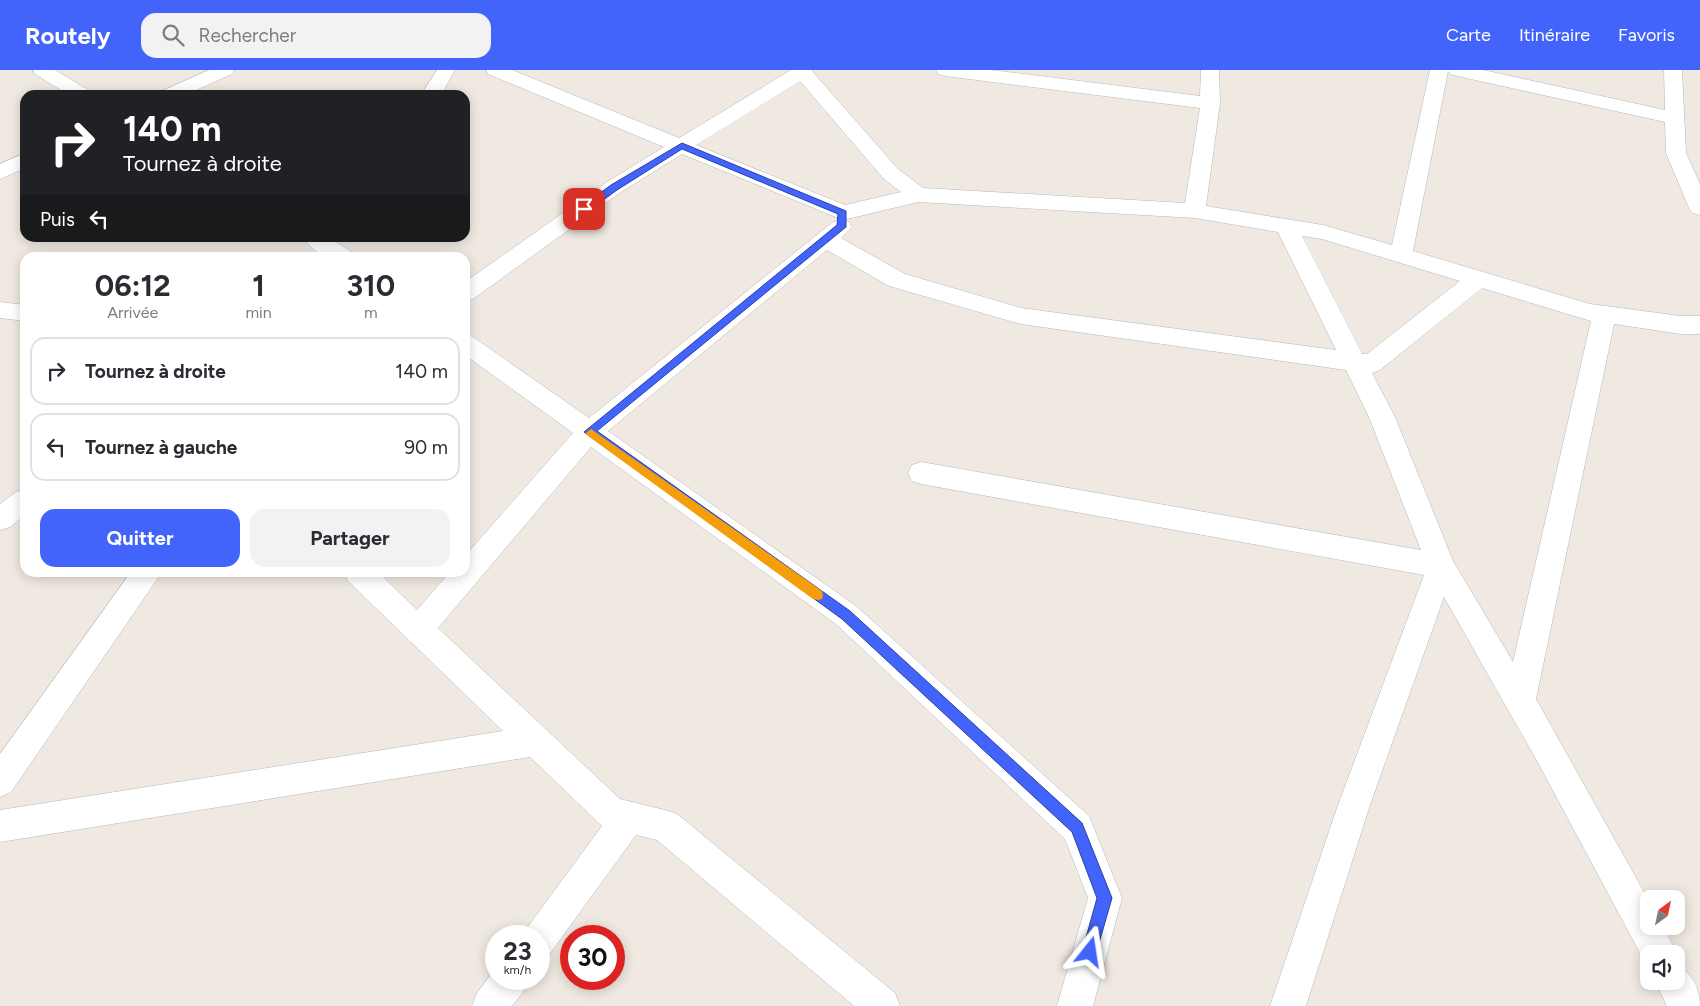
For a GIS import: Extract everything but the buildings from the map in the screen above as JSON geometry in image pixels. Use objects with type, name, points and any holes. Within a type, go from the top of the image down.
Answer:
[{"type":"street","points":[[42,70],[75,90]]},
{"type":"street","points":[[180,90],[224,70]]},
{"type":"street","points":[[434,90],[446,70]]},
{"type":"street","points":[[495,70],[843,213],[918,195],[1196,211],[1323,232],[1590,312],[1681,325],[1700,325]]},
{"type":"street","points":[[470,290],[614,188],[802,70],[891,174],[918,195]]},
{"type":"street","points":[[945,70],[1210,103]]},
{"type":"street","points":[[1196,211],[1210,103],[1210,70]]},
{"type":"street","points":[[1401,255],[1439,70]]},
{"type":"street","points":[[1457,70],[1675,118]]},
{"type":"street","points":[[1673,70],[1676,154],[1700,208]]},
{"type":"street","points":[[0,172],[20,162]]},
{"type":"street","points":[[470,570],[589,432],[842,227],[843,213]]},
{"type":"street","points":[[1286,226],[1382,417],[1441,566],[1520,701],[1654,945]]},
{"type":"street","points":[[826,239],[897,280],[1021,316],[1370,364],[1478,278]]},
{"type":"street","points":[[0,310],[20,312]]},
{"type":"street","points":[[1520,701],[1604,314]]},
{"type":"street","points":[[470,347],[846,615],[1077,828],[1104,898],[1075,1006]]},
{"type":"street","points":[[921,473],[1441,566]]},
{"type":"street","points":[[0,519],[20,504]]},
{"type":"street","points":[[1288,1006],[1354,804],[1441,566]]},
{"type":"street","points":[[0,781],[144,577]]},
{"type":"street","points":[[363,577],[611,813],[665,826],[870,1002]]},
{"type":"street","points":[[418,630],[464,577]]},
{"type":"street","points":[[0,826],[535,741]]},
{"type":"street","points":[[550,925],[629,817]]},
{"type":"street","points":[[490,1006],[502,990]]},
{"type":"street","points":[[1679,990],[1687,1006]]},
{"type":"slow traffic","points":[[591,433],[818,595]]},
{"type":"route","points":[[584,209],[682,146],[843,213],[842,227],[589,432],[846,615],[1077,828],[1104,898],[1090,952]]}]
